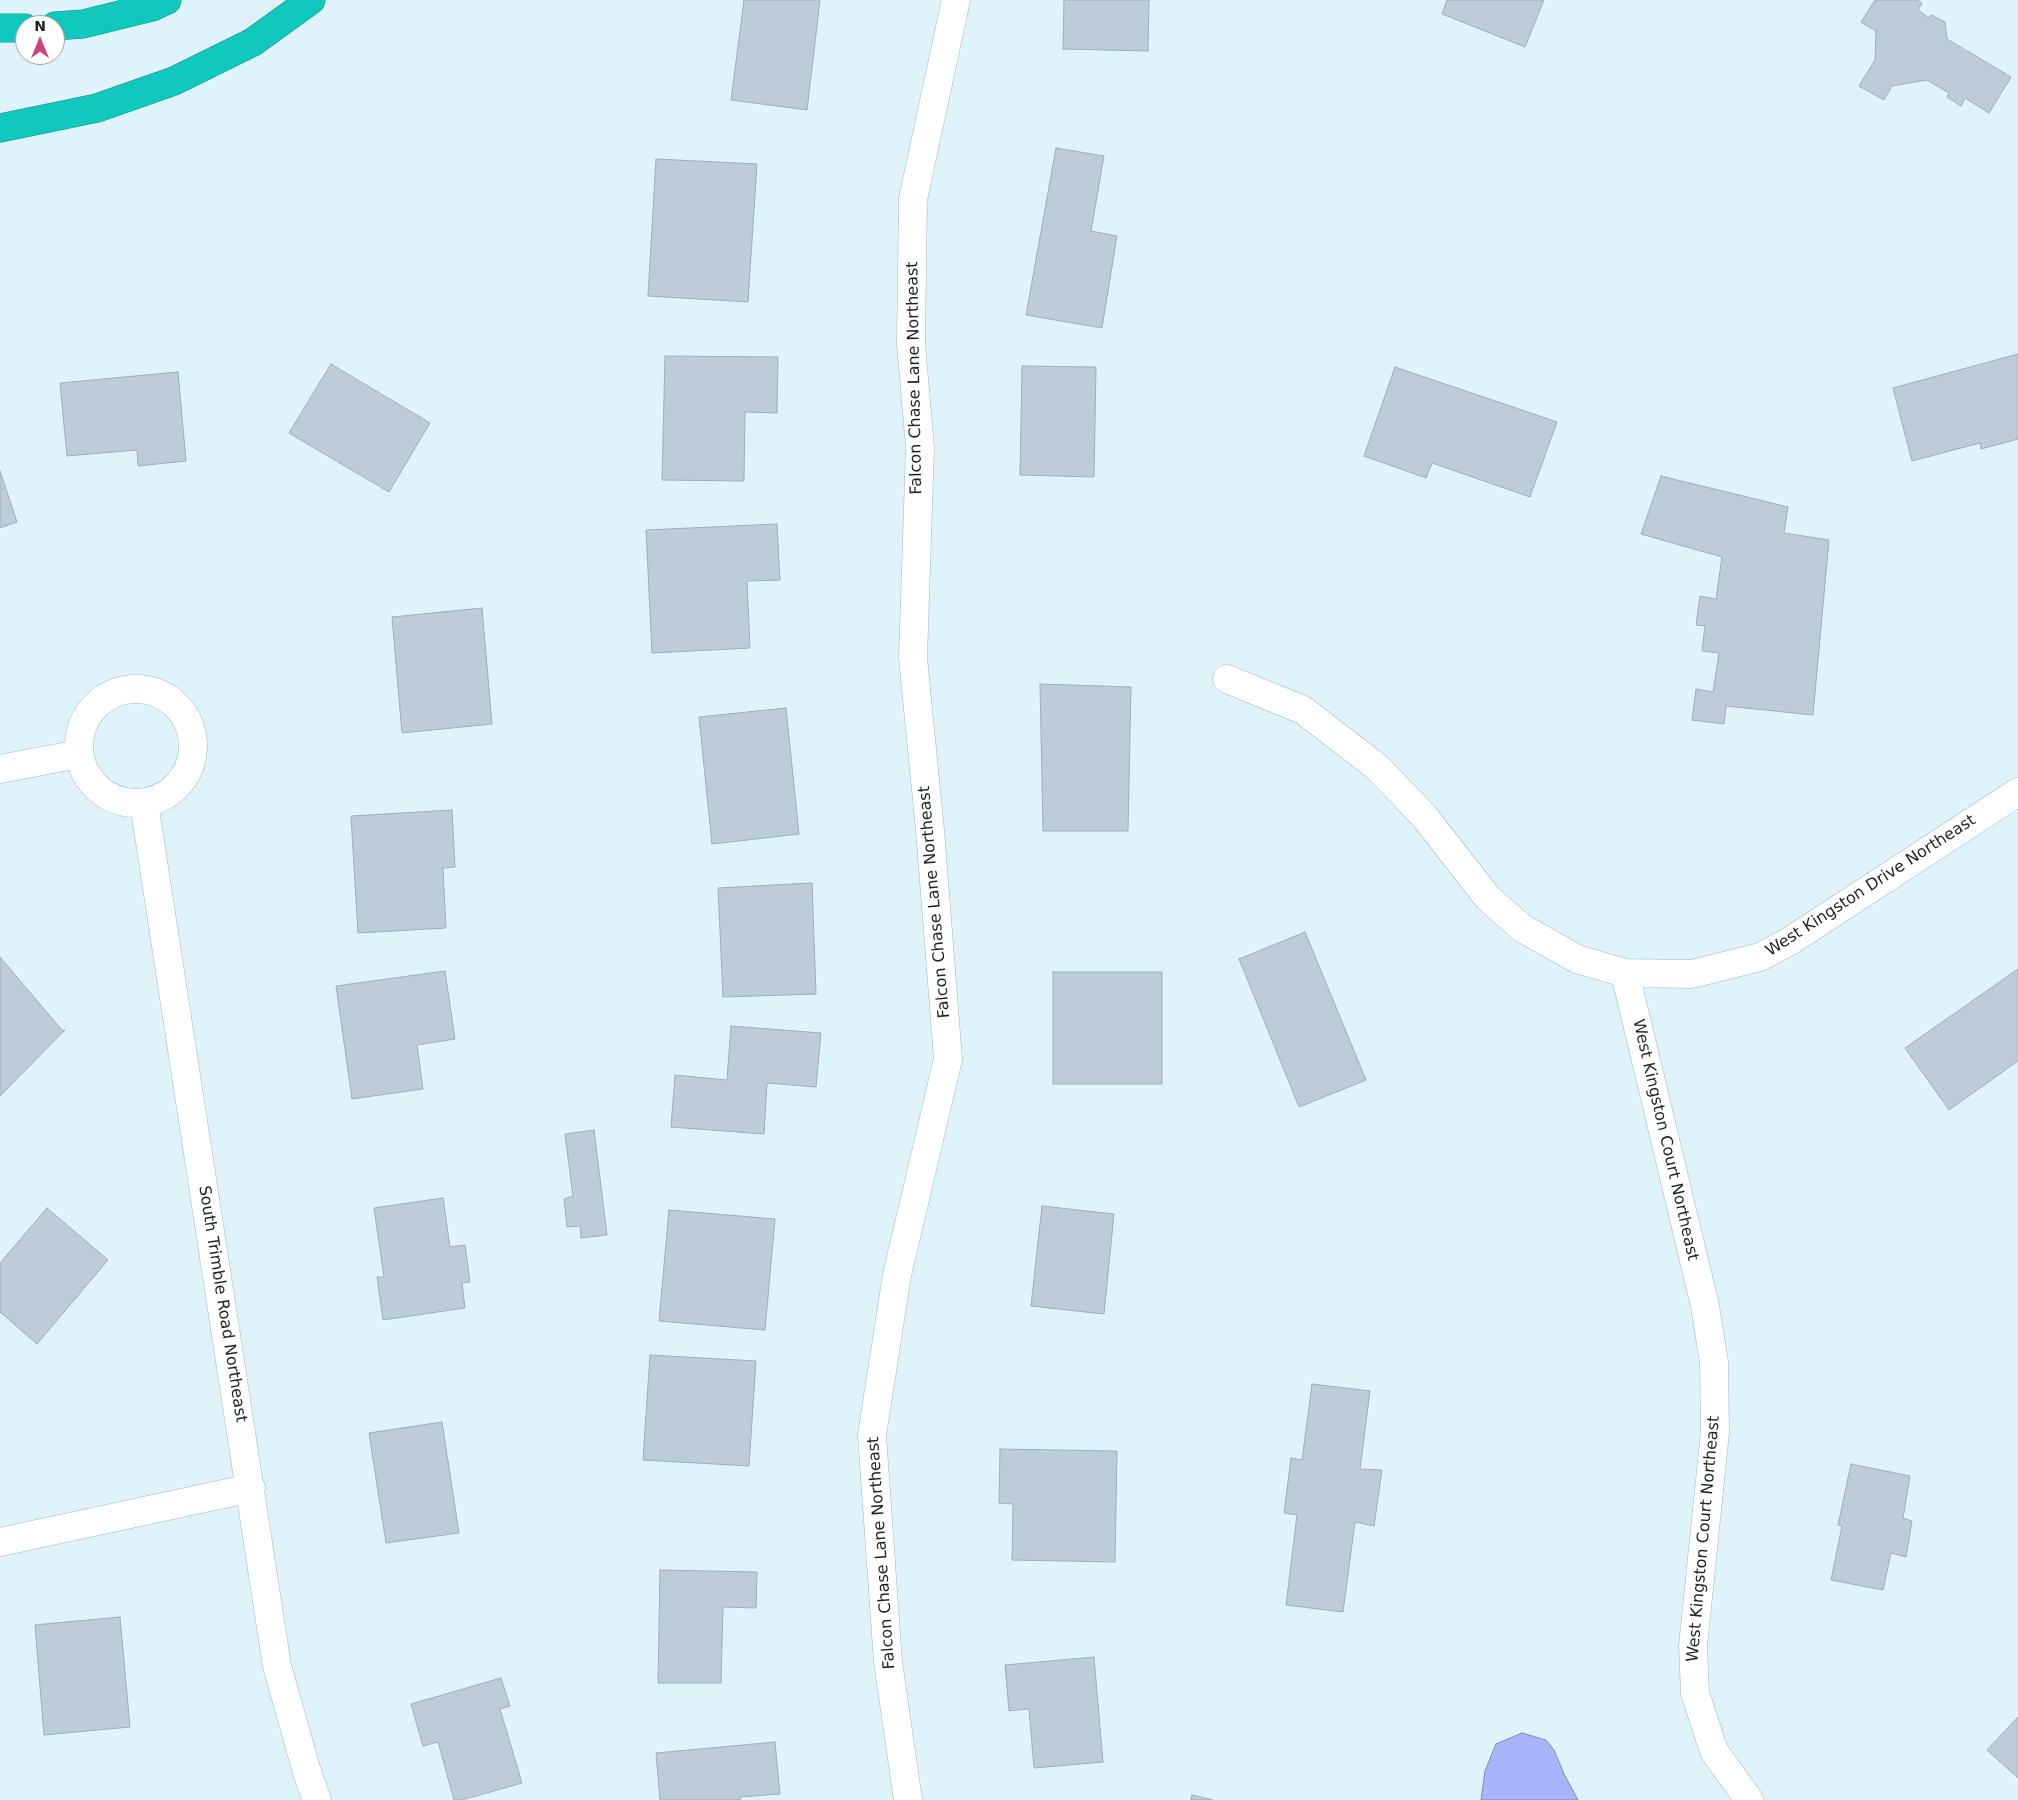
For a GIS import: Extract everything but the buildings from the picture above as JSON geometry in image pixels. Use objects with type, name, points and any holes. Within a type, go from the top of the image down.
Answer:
[{"type":"highway","points":[[65,25],[83,24],[152,7],[167,0]]},
{"type":"highway","points":[[0,128],[97,108],[174,82],[253,42],[310,0]]},
{"type":"highway","points":[[0,28],[15,28]]},
{"type":"street","name":"Falcon Chase Lane Northeast","points":[[908,1800],[888,1662],[872,1435],[897,1275],[948,1059],[913,658],[920,447],[912,344],[912,305],[913,199],[956,0]]},
{"type":"street","name":"West Kingston Drive Northeast","points":[[1227,679],[1303,710],[1377,767],[1424,816],[1488,898],[1522,928],[1577,959],[1625,973],[1692,974],[1760,957],[1790,941],[2018,792]]},
{"type":"street","points":[[134,689],[154,692],[171,700],[184,715],[191,732],[193,751],[188,770],[177,786],[162,798],[144,803],[126,802],[108,797],[94,786],[84,771],[78,754],[80,735],[86,717],[99,703],[116,693],[134,689]]},
{"type":"street","points":[[0,769],[78,754]]},
{"type":"street","name":"South Trimble Road Northeast","points":[[144,803],[277,1666],[307,1772],[318,1800]]},
{"type":"street","name":"West Kingston Court Northeast","points":[[1625,973],[1705,1306],[1714,1362],[1715,1432],[1693,1646],[1695,1693],[1714,1751],[1749,1800]]},
{"type":"street","points":[[0,1542],[251,1488]]},
{"type":"water","points":[[1522,1733],[1546,1740],[1554,1750],[1578,1800],[1481,1800],[1485,1771],[1496,1744]]}]
